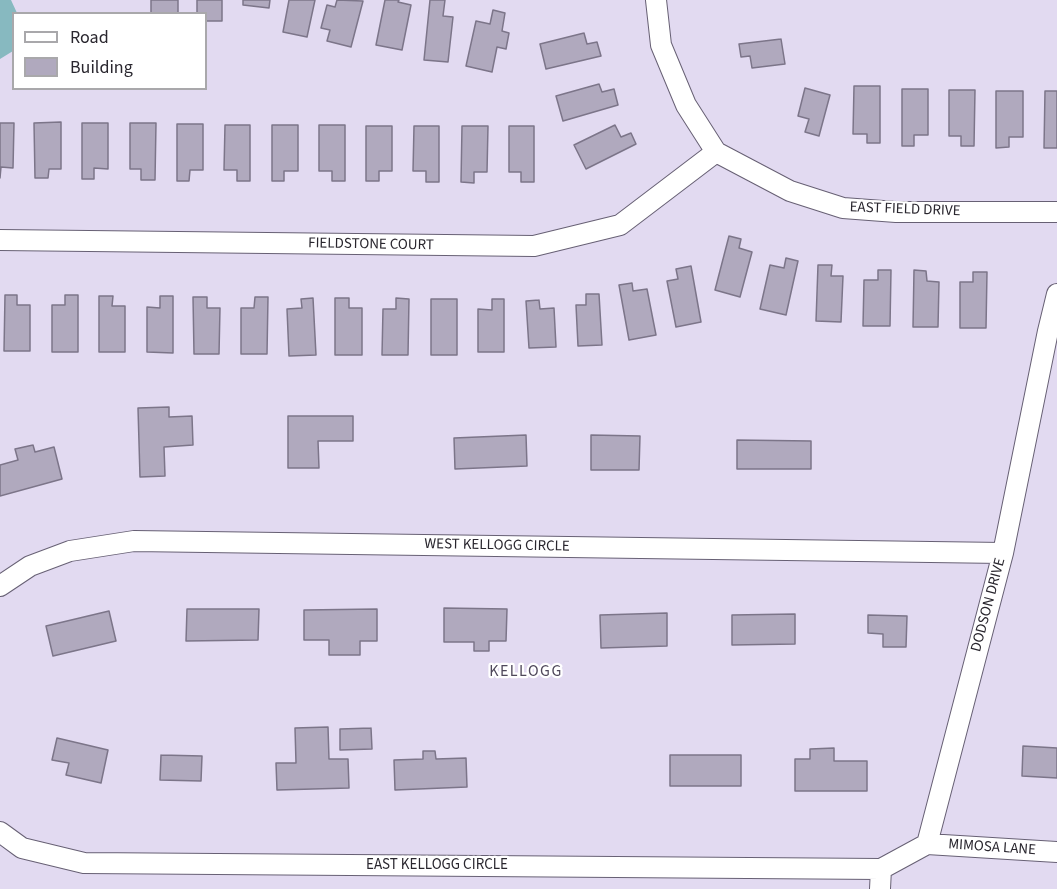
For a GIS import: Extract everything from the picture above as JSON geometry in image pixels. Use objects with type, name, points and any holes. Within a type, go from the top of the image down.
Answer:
[{"type":"street","name":"EAST FIELD DRIVE","points":[[656,0],[661,45],[686,105],[716,152],[789,191],[843,208],[896,212],[1057,212]]},
{"type":"street","name":"FIELDSTONE COURT","points":[[0,240],[534,246],[620,225],[716,152]]},
{"type":"street","name":"DODSON DRIVE","points":[[927,844],[1003,553],[1057,294]]},
{"type":"street","name":"WEST KELLOGG CIRCLE","points":[[0,586],[30,566],[70,551],[134,541],[1003,553]]},
{"type":"street","name":"EAST KELLOGG CIRCLE","points":[[0,832],[22,848],[84,863],[881,869]]},
{"type":"street","name":"MIMOSA LANE","points":[[927,844],[1057,852]]},
{"type":"street","points":[[880,889],[881,869],[927,844]]},
{"type":"shaded area","points":[[0,0],[11,0],[17,12],[12,12],[12,52],[0,59]]},
{"type":"building","points":[[151,0],[178,0],[178,12],[151,12]]},
{"type":"building","points":[[197,0],[222,0],[222,21],[207,21],[207,12],[197,12]]},
{"type":"building","points":[[243,0],[270,0],[269,8],[243,5]]},
{"type":"building","points":[[289,0],[315,0],[307,37],[283,32]]},
{"type":"building","points":[[337,0],[363,1],[351,47],[327,41],[330,30],[321,28],[327,5],[335,7]]},
{"type":"building","points":[[385,0],[399,0],[398,2],[411,5],[402,50],[376,45]]},
{"type":"building","points":[[430,0],[445,0],[443,16],[453,17],[448,62],[424,60]]},
{"type":"building","points":[[493,10],[505,13],[502,31],[509,33],[506,49],[497,47],[492,72],[466,66],[476,21],[490,24]]},
{"type":"building","points":[[584,33],[587,44],[597,42],[601,56],[546,69],[540,44]]},
{"type":"building","points":[[781,39],[785,64],[752,68],[750,56],[741,57],[739,44]]},
{"type":"building","points":[[599,84],[602,92],[614,89],[618,105],[563,121],[556,96]]},
{"type":"building","points":[[854,86],[880,86],[880,143],[867,143],[867,134],[853,134]]},
{"type":"building","points":[[805,88],[830,95],[819,136],[805,132],[809,119],[798,116]]},
{"type":"building","points":[[902,89],[928,89],[928,135],[914,135],[914,146],[902,146]]},
{"type":"building","points":[[949,90],[975,90],[974,146],[961,146],[961,136],[949,136]]},
{"type":"building","points":[[996,91],[1023,91],[1023,137],[1009,137],[1009,147],[996,148]]},
{"type":"building","points":[[1045,91],[1057,91],[1057,148],[1044,148]]},
{"type":"building","points":[[61,122],[61,169],[49,169],[48,178],[35,178],[34,123]]},
{"type":"building","points":[[0,123],[14,123],[13,168],[1,167],[0,178]]},
{"type":"building","points":[[82,123],[108,123],[108,169],[94,168],[94,179],[82,179]]},
{"type":"building","points":[[130,123],[156,123],[155,180],[141,180],[141,169],[130,169]]},
{"type":"building","points":[[177,124],[203,124],[203,170],[190,170],[189,181],[177,181]]},
{"type":"building","points":[[225,125],[250,125],[250,181],[237,181],[237,170],[224,170]]},
{"type":"building","points":[[272,125],[298,125],[298,171],[284,171],[284,181],[272,181]]},
{"type":"building","points":[[319,125],[345,125],[345,181],[332,181],[332,171],[319,171]]},
{"type":"building","points":[[615,125],[621,137],[631,133],[636,144],[586,169],[574,145]]},
{"type":"building","points":[[366,126],[392,126],[392,171],[379,171],[379,181],[366,181]]},
{"type":"building","points":[[414,126],[439,126],[439,182],[426,182],[426,171],[413,171]]},
{"type":"building","points":[[462,126],[488,126],[487,172],[474,172],[474,183],[461,182]]},
{"type":"building","points":[[509,126],[534,126],[534,182],[521,182],[521,172],[509,172]]},
{"type":"building","points":[[729,236],[741,239],[739,248],[752,252],[740,297],[715,290]]},
{"type":"building","points":[[786,258],[798,261],[786,315],[760,309],[770,265],[784,268]]},
{"type":"building","points":[[818,265],[832,265],[831,276],[843,276],[841,322],[816,321]]},
{"type":"building","points":[[691,266],[701,322],[676,327],[667,281],[678,279],[676,269]]},
{"type":"building","points":[[878,270],[891,270],[890,326],[863,326],[864,280],[878,280]]},
{"type":"building","points":[[914,270],[926,271],[927,281],[939,282],[938,327],[913,327]]},
{"type":"building","points":[[973,272],[987,272],[986,328],[960,328],[960,282],[973,282]]},
{"type":"building","points":[[632,283],[633,291],[647,289],[656,335],[629,340],[619,285]]},
{"type":"building","points":[[586,294],[599,294],[602,345],[578,346],[576,305],[586,305]]},
{"type":"building","points":[[5,295],[17,295],[17,305],[30,305],[30,351],[4,351]]},
{"type":"building","points":[[65,295],[78,295],[78,352],[52,352],[52,305],[65,305]]},
{"type":"building","points":[[99,296],[113,296],[112,306],[125,306],[125,352],[99,352]]},
{"type":"building","points":[[160,296],[173,296],[173,353],[147,352],[147,307],[160,308]]},
{"type":"building","points":[[193,297],[207,297],[207,308],[220,308],[219,354],[194,354]]},
{"type":"building","points":[[255,297],[268,297],[267,354],[241,354],[241,308],[254,308]]},
{"type":"building","points":[[313,298],[316,355],[289,356],[287,309],[302,308],[301,299]]},
{"type":"building","points":[[335,298],[349,298],[349,308],[362,308],[362,355],[335,355]]},
{"type":"building","points":[[396,298],[409,299],[408,355],[382,355],[383,309],[396,309]]},
{"type":"building","points":[[431,299],[457,299],[457,355],[431,355]]},
{"type":"building","points":[[492,299],[504,299],[504,352],[478,352],[478,309],[492,310]]},
{"type":"building","points":[[539,300],[540,309],[554,308],[556,347],[529,348],[526,301]]},
{"type":"building","points":[[169,407],[169,417],[192,416],[193,445],[164,447],[165,476],[140,477],[138,408]]},
{"type":"building","points":[[288,416],[353,416],[353,441],[318,441],[319,468],[288,468]]},
{"type":"building","points":[[526,435],[527,466],[455,469],[454,438]]},
{"type":"building","points":[[591,435],[640,436],[639,470],[591,470]]},
{"type":"building","points":[[737,440],[811,441],[811,469],[737,469]]},
{"type":"building","points":[[33,445],[35,452],[54,447],[62,479],[0,496],[0,465],[18,460],[15,449]]},
{"type":"building","points":[[444,608],[507,609],[506,641],[489,641],[489,651],[474,651],[474,642],[444,642]]},
{"type":"building","points":[[187,609],[259,609],[258,640],[186,641]]},
{"type":"building","points":[[377,609],[377,641],[360,641],[360,655],[329,655],[329,640],[304,640],[304,610]]},
{"type":"building","points":[[109,611],[116,641],[53,656],[46,626]]},
{"type":"building","points":[[667,613],[667,646],[601,648],[600,615]]},
{"type":"building","points":[[795,614],[795,644],[732,645],[732,615]]},
{"type":"building","points":[[868,615],[907,616],[906,647],[883,647],[883,634],[868,633]]},
{"type":"building","points":[[328,727],[329,759],[348,759],[349,788],[277,790],[276,763],[296,763],[295,728]]},
{"type":"building","points":[[371,728],[372,749],[340,750],[340,729]]},
{"type":"building","points":[[57,738],[108,750],[101,783],[66,775],[69,763],[52,760]]},
{"type":"building","points":[[1023,746],[1057,748],[1057,778],[1022,776]]},
{"type":"building","points":[[834,748],[834,761],[867,761],[867,791],[795,791],[795,759],[810,759],[810,749]]},
{"type":"building","points":[[423,751],[435,751],[436,759],[466,758],[467,787],[395,790],[394,760],[423,759]]},
{"type":"building","points":[[161,755],[202,756],[201,781],[160,780]]},
{"type":"building","points":[[670,755],[741,755],[741,786],[670,786]]},
{"type":"district","name":"KELLOGG","points":[[526,672]]}]
